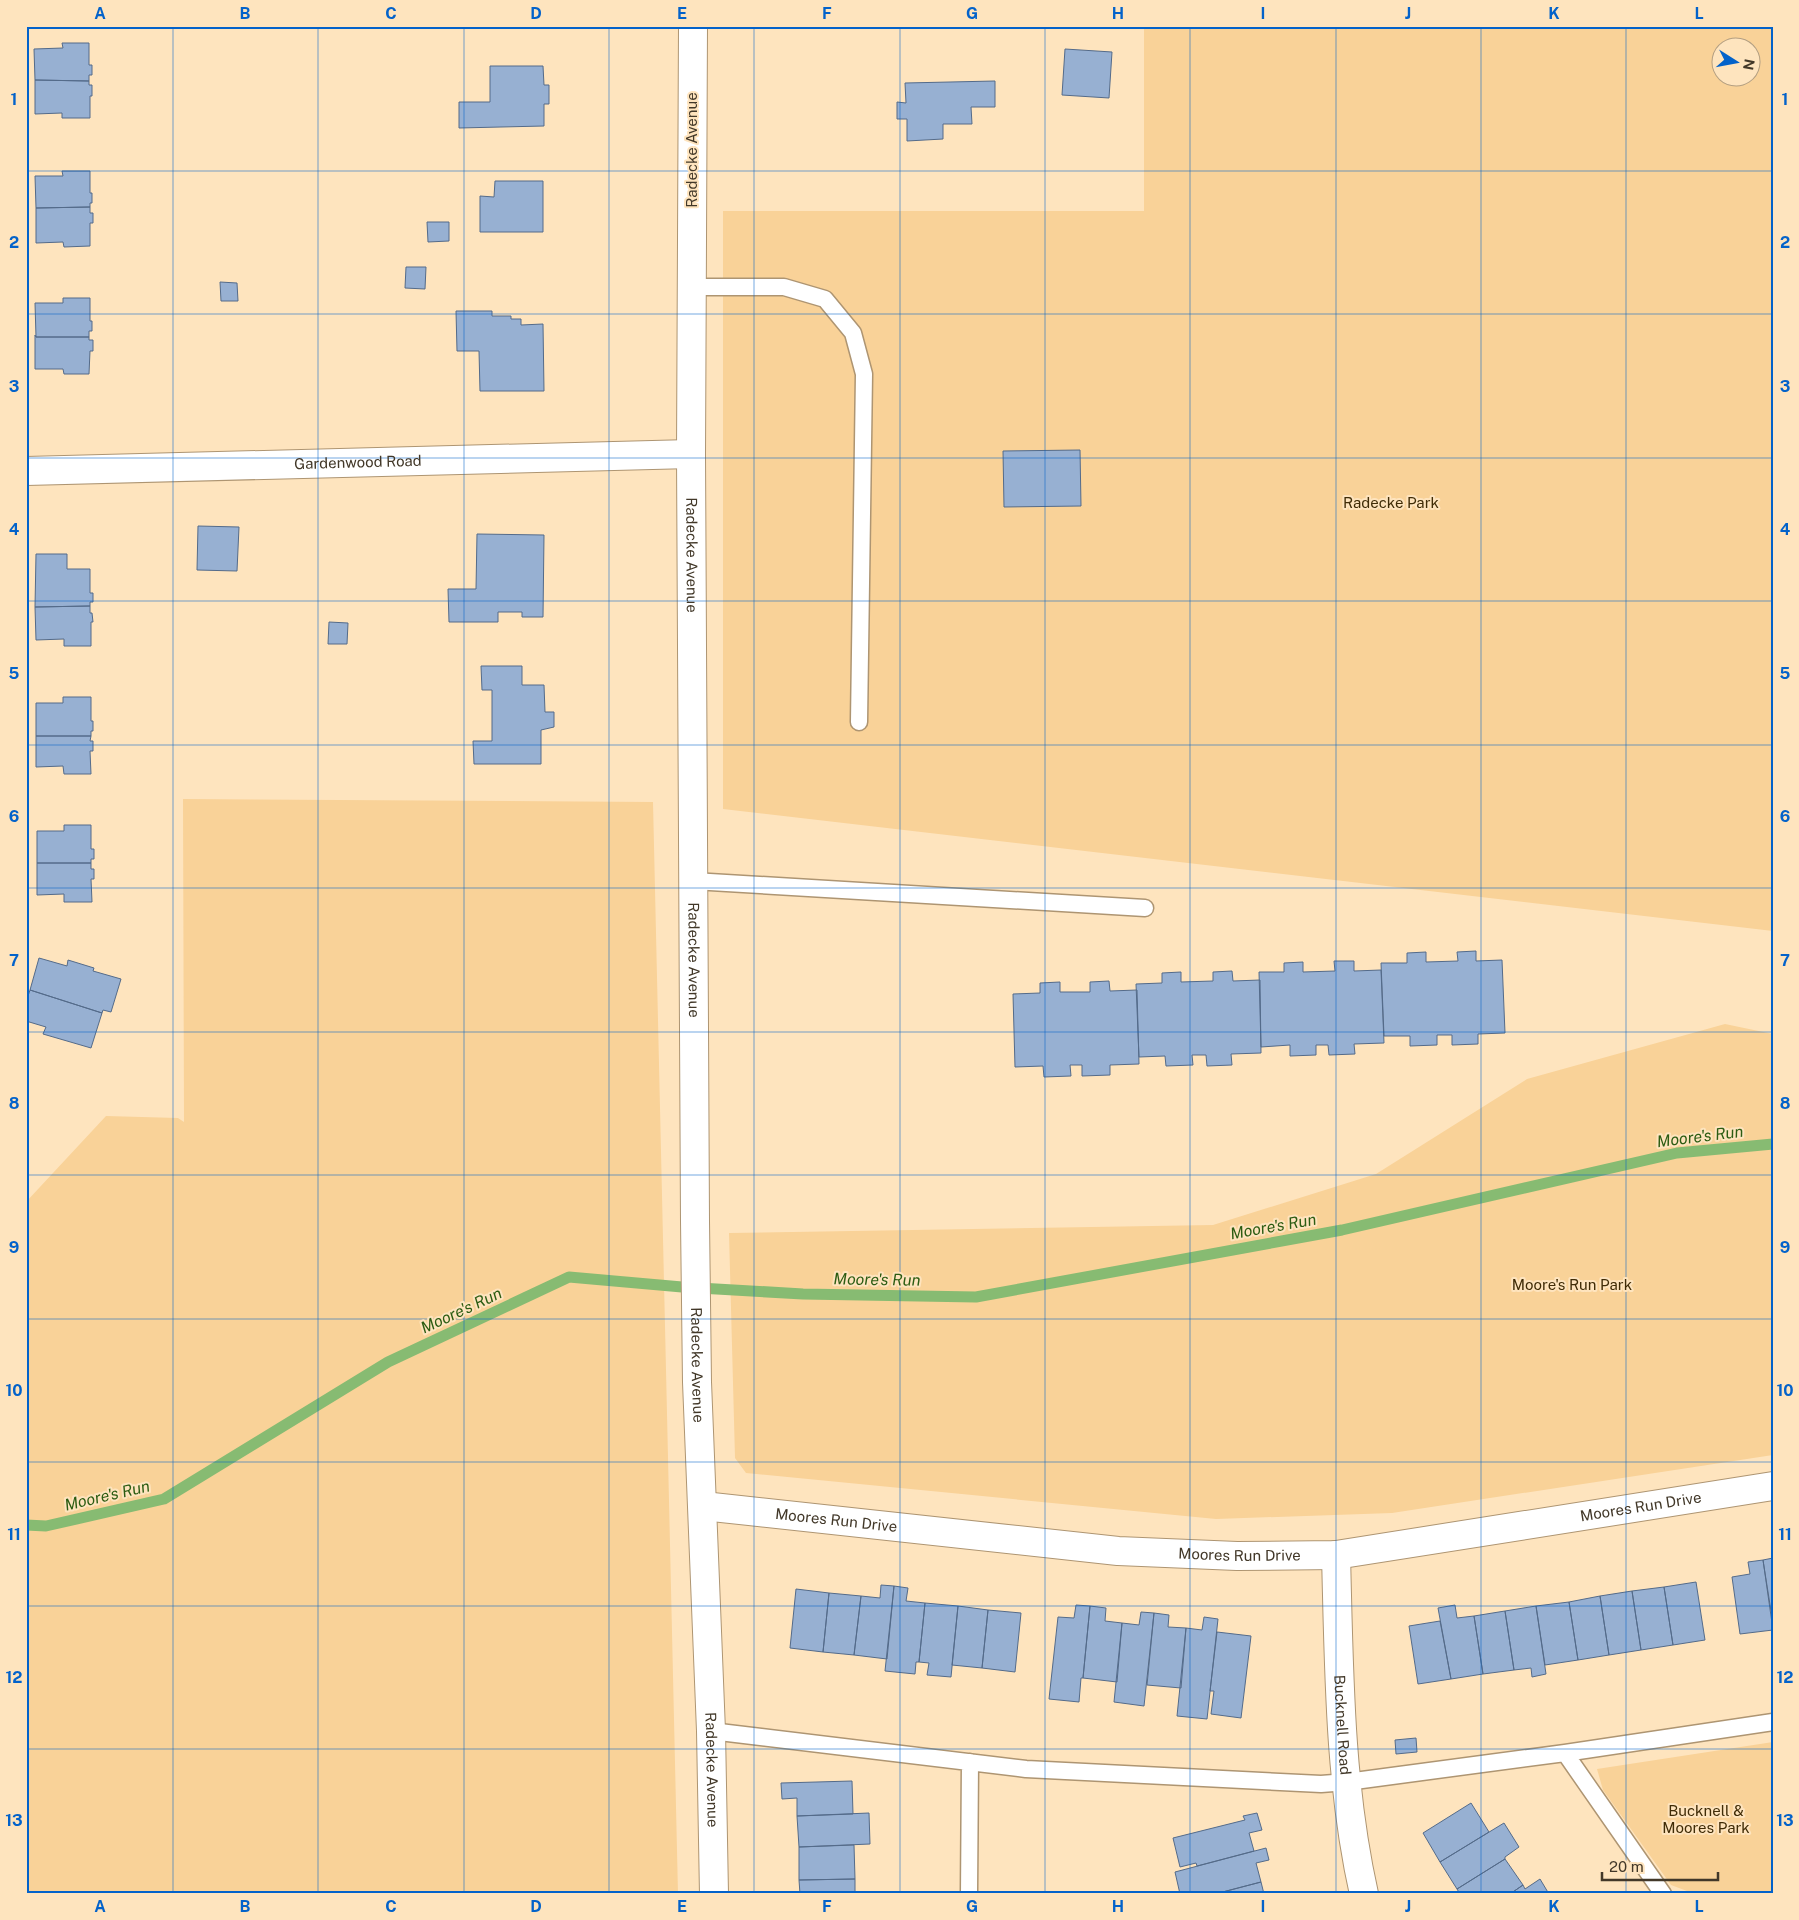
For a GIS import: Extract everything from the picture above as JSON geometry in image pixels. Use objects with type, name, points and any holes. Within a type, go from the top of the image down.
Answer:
[{"type":"street","name":"Radecke Avenue","points":[[692,26],[691,454],[695,1221],[697,1382],[711,1731],[714,1894]]},
{"type":"street","name":"Gardenwood Road","points":[[26,471],[691,454]]},
{"type":"street","name":"Moores Run Drive","points":[[703,1506],[1118,1551],[1237,1556],[1336,1555],[1773,1486]]},
{"type":"street","name":"Bucknell Road","points":[[1336,1555],[1340,1687],[1347,1782],[1354,1847],[1364,1894]]},
{"type":"lane","points":[[692,287],[784,287],[825,299],[853,333],[864,374],[859,722]]},
{"type":"lane","points":[[693,881],[1145,908]]},
{"type":"lane","points":[[711,1731],[1026,1769],[1321,1784],[1565,1753],[1773,1722]]},
{"type":"lane","points":[[1565,1753],[1663,1894]]},
{"type":"lane","points":[[969,1894],[970,1762]]},
{"type":"green space","name":"Radecke Park","points":[[1144,26],[1773,26],[1773,931],[723,809],[723,211],[1144,211]]},
{"type":"green space","points":[[183,799],[653,802],[678,1894],[26,1894],[26,1202],[106,1116],[178,1118],[184,1122]]},
{"type":"green space","name":"Moore's Run Park","points":[[1725,1024],[1773,1034],[1773,1455],[1392,1513],[1216,1519],[746,1473],[735,1458],[729,1233],[1213,1225],[1376,1174],[1527,1079]]},
{"type":"green space","name":"Bucknell & Moores Park","points":[[1773,1742],[1773,1894],[1695,1894],[1671,1885],[1603,1790],[1597,1769]]},
{"type":"building","points":[[62,43],[89,43],[89,65],[92,65],[92,75],[89,75],[89,81],[35,80],[34,49],[63,48]]},
{"type":"building","points":[[1065,49],[1112,52],[1109,98],[1062,95]]},
{"type":"building","points":[[490,66],[543,66],[544,85],[549,85],[549,104],[544,104],[544,126],[459,128],[459,102],[490,102]]},
{"type":"building","points":[[35,80],[89,81],[89,85],[92,85],[90,118],[62,118],[62,113],[35,114]]},
{"type":"building","points":[[995,81],[995,107],[971,107],[972,124],[943,124],[943,139],[907,141],[907,119],[897,119],[897,102],[906,103],[905,83]]},
{"type":"building","points":[[62,171],[90,171],[92,203],[90,203],[90,207],[36,208],[35,176],[63,176]]},
{"type":"building","points":[[495,181],[543,181],[543,232],[480,232],[480,196],[494,197]]},
{"type":"building","points":[[90,207],[90,213],[93,213],[93,223],[90,223],[90,246],[64,247],[63,242],[36,243],[36,208]]},
{"type":"building","points":[[427,222],[449,222],[449,241],[428,242]]},
{"type":"building","points":[[406,267],[426,267],[425,289],[405,288]]},
{"type":"building","points":[[220,282],[237,283],[238,301],[221,301]]},
{"type":"building","points":[[63,298],[90,298],[92,331],[89,331],[89,337],[36,337],[35,303],[63,303]]},
{"type":"building","points":[[456,311],[492,311],[492,316],[511,316],[511,319],[521,319],[521,325],[543,324],[544,391],[480,391],[479,351],[457,351]]},
{"type":"building","points":[[35,335],[36,337],[89,337],[89,340],[93,340],[93,351],[90,351],[89,374],[64,374],[63,369],[35,369]]},
{"type":"building","points":[[1080,450],[1081,506],[1004,507],[1003,451]]},
{"type":"building","points":[[198,526],[239,527],[237,571],[197,570]]},
{"type":"building","points":[[477,534],[544,535],[543,617],[522,617],[522,612],[498,612],[498,622],[449,622],[448,589],[476,589]]},
{"type":"building","points":[[36,554],[67,554],[67,569],[90,569],[90,593],[93,593],[93,602],[90,602],[90,606],[35,607]]},
{"type":"building","points":[[90,606],[93,622],[91,622],[91,646],[64,646],[64,639],[36,640],[35,607]]},
{"type":"building","points":[[329,622],[348,623],[347,644],[328,644]]},
{"type":"building","points":[[481,666],[522,666],[522,685],[544,685],[545,712],[554,712],[554,727],[541,730],[541,764],[474,764],[473,741],[492,741],[492,690],[482,690]]},
{"type":"building","points":[[63,697],[91,697],[93,731],[91,731],[91,736],[36,736],[36,703],[63,703]]},
{"type":"building","points":[[36,736],[91,736],[90,741],[93,741],[93,751],[90,751],[91,774],[64,774],[63,766],[36,767]]},
{"type":"building","points":[[64,825],[91,825],[91,849],[94,849],[94,859],[91,859],[91,863],[37,863],[37,831],[64,831]]},
{"type":"building","points":[[37,863],[91,863],[91,869],[94,869],[94,879],[91,879],[92,902],[64,902],[64,894],[37,895]]},
{"type":"building","points":[[1476,951],[1476,961],[1502,960],[1505,1033],[1478,1034],[1478,1044],[1452,1045],[1452,1035],[1437,1035],[1437,1045],[1410,1046],[1410,1036],[1384,1036],[1381,963],[1407,963],[1407,953],[1426,952],[1426,962],[1458,961],[1457,952]]},
{"type":"building","points":[[39,958],[67,966],[68,960],[94,968],[93,971],[121,979],[111,1012],[103,1010],[102,1013],[30,990]]},
{"type":"building","points":[[1334,961],[1354,961],[1354,971],[1381,970],[1384,1043],[1354,1044],[1355,1054],[1329,1055],[1328,1045],[1316,1045],[1316,1055],[1290,1056],[1290,1045],[1261,1047],[1259,972],[1284,972],[1284,963],[1303,962],[1303,972],[1335,971]]},
{"type":"building","points":[[1232,971],[1233,981],[1260,980],[1261,1053],[1231,1054],[1232,1065],[1207,1066],[1206,1055],[1192,1055],[1193,1065],[1166,1066],[1165,1056],[1139,1057],[1136,984],[1162,983],[1162,973],[1181,972],[1181,982],[1213,981],[1213,972]]},
{"type":"building","points":[[1109,981],[1110,991],[1137,990],[1139,1064],[1110,1065],[1110,1075],[1082,1076],[1082,1065],[1070,1065],[1071,1076],[1044,1077],[1043,1066],[1015,1067],[1013,994],[1040,993],[1040,983],[1060,982],[1060,992],[1090,992],[1090,982]]},
{"type":"building","points":[[30,990],[102,1013],[91,1048],[43,1034],[46,1027],[26,1021],[26,1002]]},
{"type":"building","points":[[1773,1558],[1773,1624],[1763,1560]]},
{"type":"building","points":[[1763,1560],[1773,1630],[1740,1634],[1732,1577],[1750,1574],[1748,1562]]},
{"type":"building","points":[[1696,1582],[1705,1640],[1673,1645],[1664,1587]]},
{"type":"building","points":[[881,1585],[894,1586],[887,1659],[854,1655],[861,1596],[880,1598]]},
{"type":"building","points":[[894,1586],[908,1588],[906,1601],[925,1603],[919,1662],[916,1662],[915,1674],[885,1671]]},
{"type":"building","points":[[1664,1587],[1673,1645],[1641,1650],[1632,1591]]},
{"type":"building","points":[[796,1589],[829,1593],[823,1652],[790,1648]]},
{"type":"building","points":[[1632,1591],[1641,1650],[1609,1655],[1600,1596]]},
{"type":"building","points":[[829,1593],[861,1596],[854,1655],[823,1652]]},
{"type":"building","points":[[1600,1596],[1609,1655],[1578,1660],[1569,1602]]},
{"type":"building","points":[[1569,1602],[1578,1660],[1545,1665],[1536,1606]]},
{"type":"building","points":[[925,1603],[958,1606],[951,1677],[927,1675],[929,1663],[919,1662]]},
{"type":"building","points":[[1076,1605],[1090,1606],[1079,1702],[1049,1699],[1058,1617],[1074,1618]]},
{"type":"building","points":[[1455,1605],[1457,1618],[1474,1616],[1483,1674],[1451,1679],[1438,1608]]},
{"type":"building","points":[[958,1606],[988,1610],[982,1668],[952,1665]]},
{"type":"building","points":[[1090,1606],[1106,1608],[1105,1621],[1122,1623],[1117,1682],[1083,1678]]},
{"type":"building","points":[[1536,1606],[1546,1674],[1532,1677],[1531,1668],[1514,1670],[1505,1611]]},
{"type":"building","points":[[988,1610],[1021,1613],[1015,1672],[982,1668]]},
{"type":"building","points":[[1505,1611],[1514,1670],[1483,1674],[1474,1616]]},
{"type":"building","points":[[1141,1612],[1154,1613],[1144,1706],[1114,1702],[1122,1623],[1139,1625]]},
{"type":"building","points":[[1154,1613],[1169,1615],[1168,1627],[1186,1628],[1181,1688],[1147,1685]]},
{"type":"building","points":[[1204,1617],[1218,1619],[1207,1719],[1177,1716],[1186,1628],[1202,1630]]},
{"type":"building","points":[[1440,1621],[1451,1679],[1418,1684],[1409,1626]]},
{"type":"building","points":[[1217,1632],[1251,1636],[1241,1718],[1211,1714],[1214,1691],[1210,1691]]},
{"type":"building","points":[[1416,1738],[1417,1752],[1396,1754],[1395,1740]]},
{"type":"building","points":[[852,1781],[853,1814],[797,1816],[797,1798],[782,1799],[781,1783]]},
{"type":"building","points":[[1471,1803],[1489,1832],[1440,1862],[1423,1833]]},
{"type":"building","points":[[869,1813],[870,1844],[799,1847],[797,1816]]},
{"type":"building","points":[[1257,1813],[1262,1830],[1249,1833],[1254,1851],[1197,1866],[1196,1863],[1180,1867],[1173,1838],[1245,1820],[1243,1816]]},
{"type":"building","points":[[1504,1823],[1519,1847],[1505,1857],[1505,1859],[1457,1889],[1440,1862]]},
{"type":"building","points":[[854,1845],[855,1879],[799,1880],[799,1847]]},
{"type":"building","points":[[1266,1848],[1269,1860],[1256,1863],[1261,1882],[1215,1894],[1180,1894],[1175,1872]]},
{"type":"building","points":[[1505,1859],[1523,1885],[1510,1894],[1460,1894],[1457,1889]]},
{"type":"building","points":[[855,1879],[855,1894],[800,1894],[799,1880]]},
{"type":"building","points":[[1540,1879],[1549,1894],[1510,1894],[1523,1885],[1525,1889]]},
{"type":"building","points":[[1261,1882],[1264,1894],[1215,1894]]},
{"type":"waterway","name":"Moore's Run","points":[[26,1525],[46,1526],[164,1499],[388,1362],[569,1277],[682,1287],[803,1294],[976,1297],[1342,1230],[1677,1153],[1773,1144]]}]
